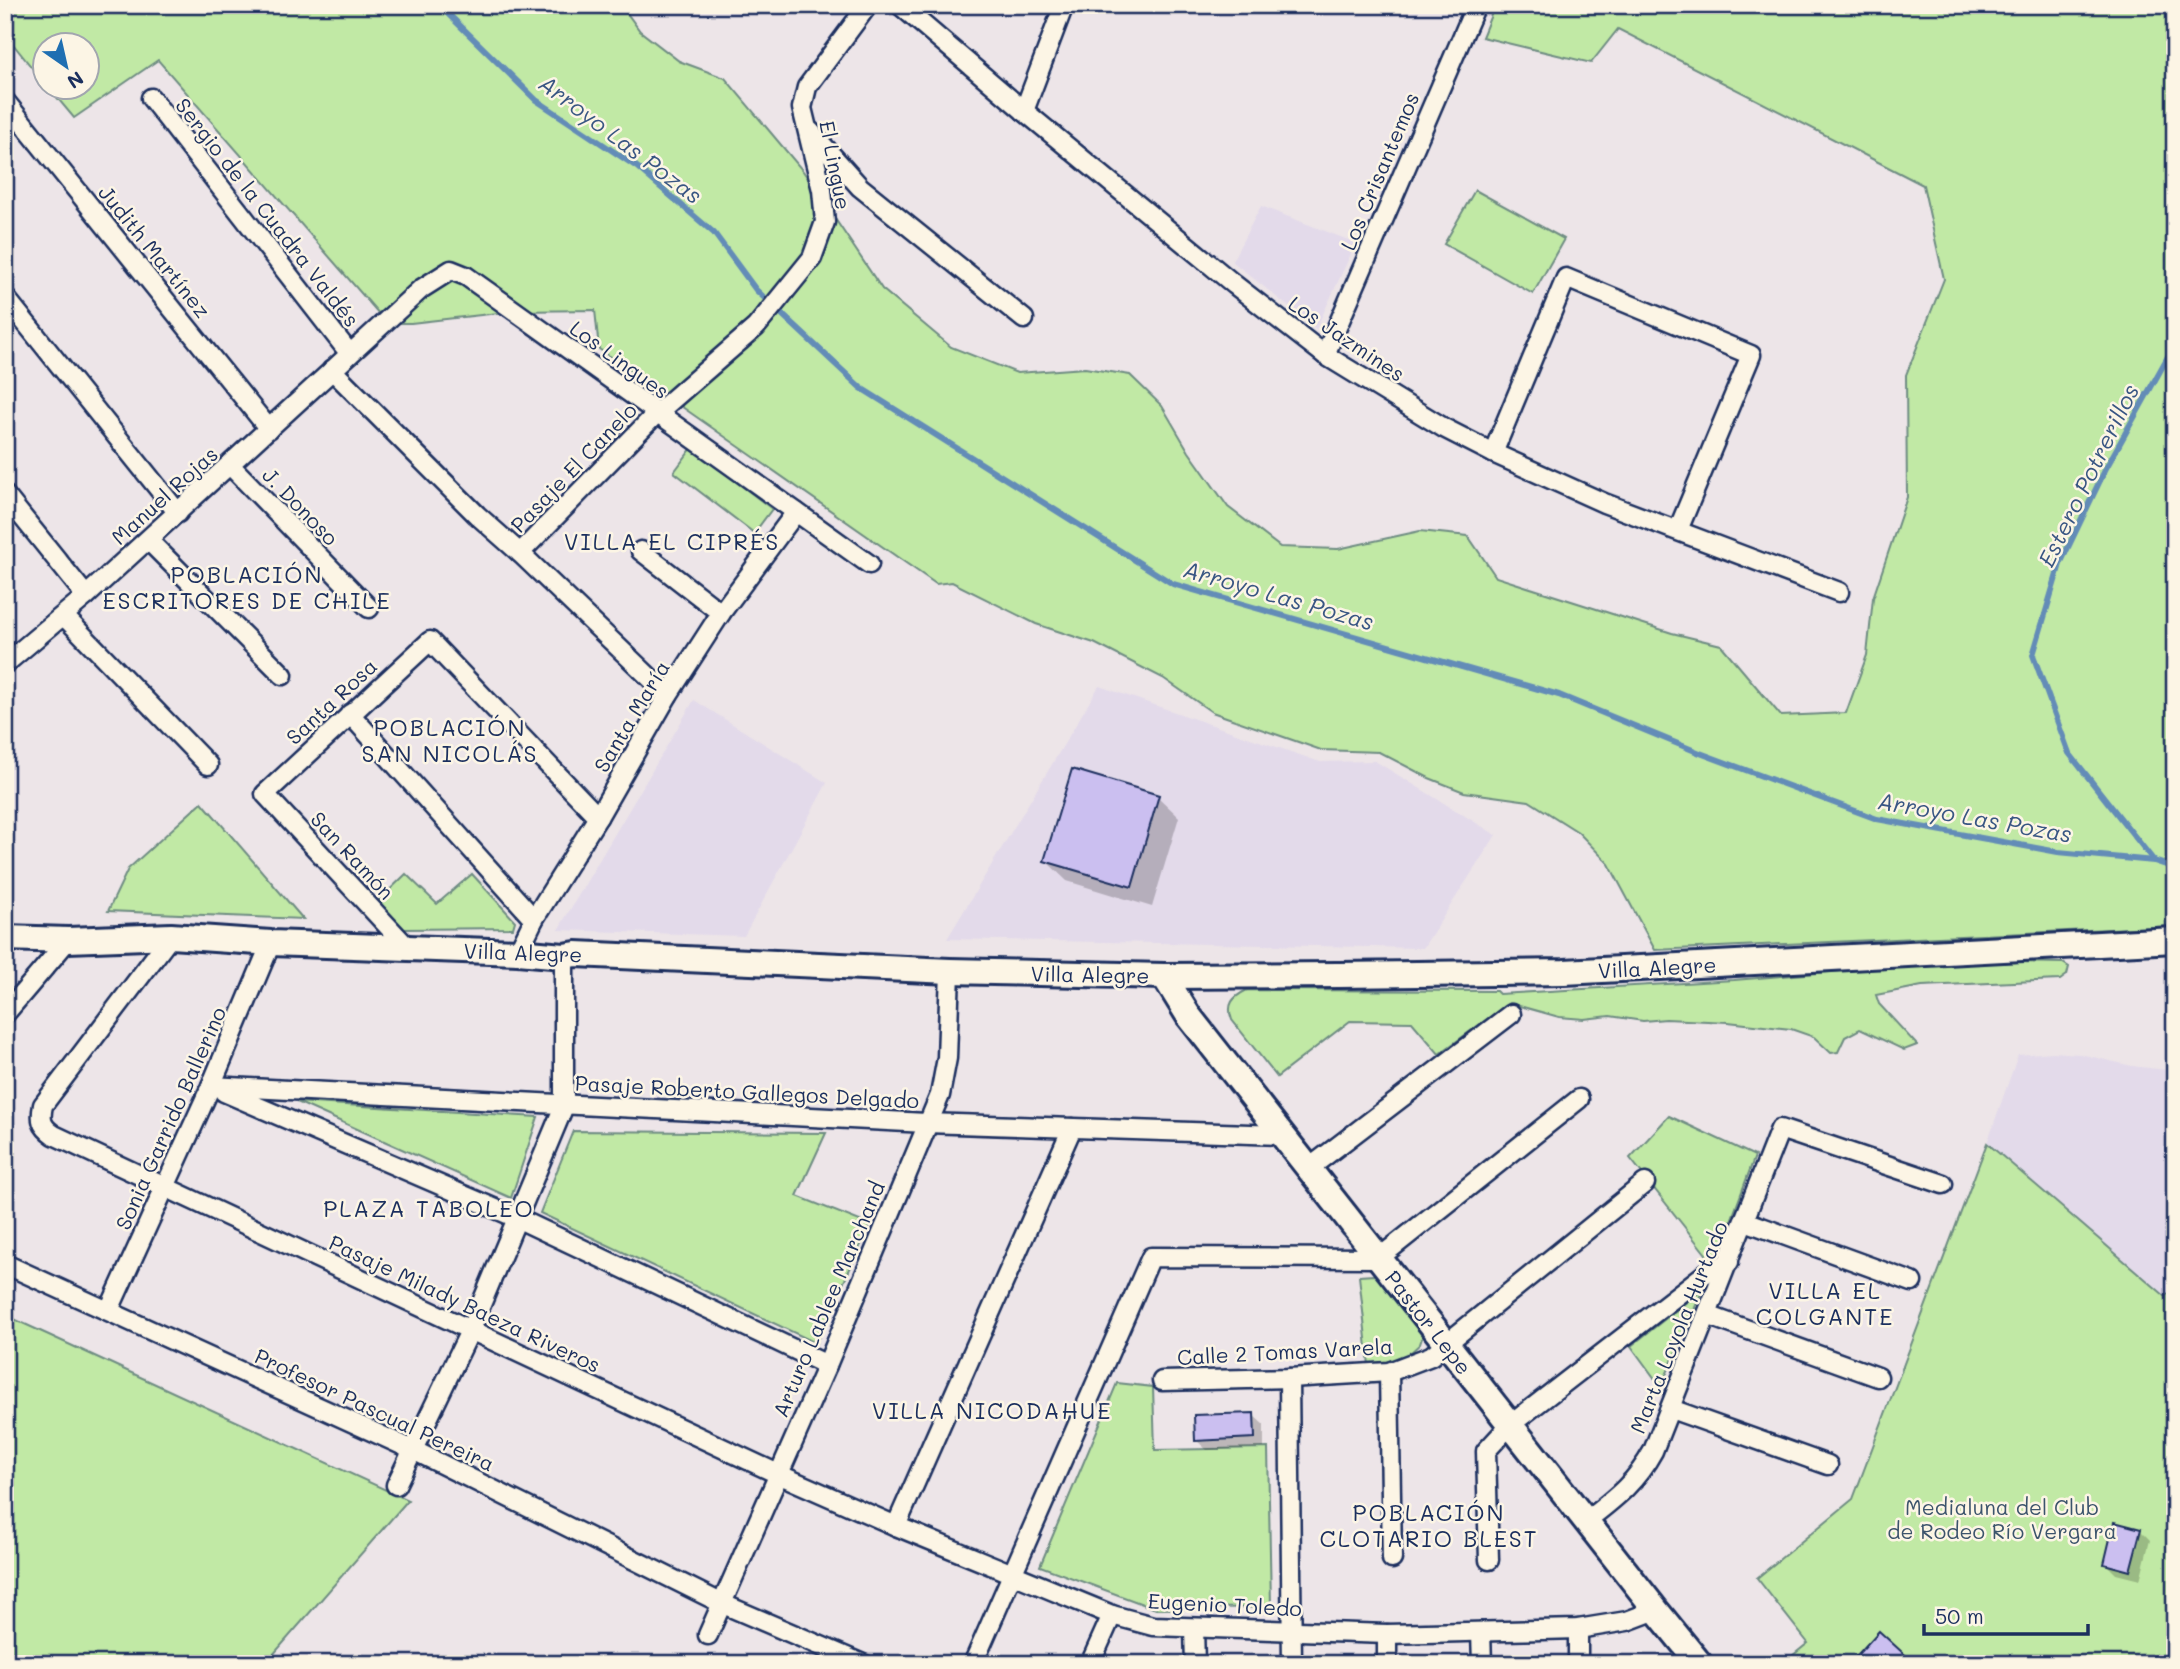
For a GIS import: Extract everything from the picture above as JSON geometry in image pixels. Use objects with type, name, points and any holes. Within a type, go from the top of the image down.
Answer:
[{"type":"main road","name":"Villa Alegre","points":[[5,938],[68,940],[171,936],[564,956],[576,954],[950,971],[1164,976],[1564,972],[2175,940]]},
{"type":"main road","name":"Pastor Lepe","points":[[1164,976],[1188,1015],[1700,1664]]},
{"type":"street","name":"El Lingue","points":[[657,413],[756,327],[812,258],[825,222],[822,190],[802,108],[807,87],[868,5]]},
{"type":"street","name":"Los Jazmines","points":[[900,5],[1235,285],[1325,355],[1444,428],[1493,453],[1604,503],[1839,592]]},
{"type":"street","points":[[1024,111],[1064,5]]},
{"type":"street","name":"Los Crisantemos","points":[[1325,355],[1476,5]]},
{"type":"street","name":"Sergio de la Cuadra Valdés","points":[[151,98],[350,354]]},
{"type":"street","name":"Judith Martínez","points":[[5,102],[270,429]]},
{"type":"street","points":[[807,128],[860,187],[1024,320]]},
{"type":"street","name":"Los Lingues","points":[[350,354],[421,289],[452,270],[466,276],[869,564]]},
{"type":"street","points":[[1493,453],[1566,278],[1751,355],[1678,530]]},
{"type":"street","points":[[5,297],[178,513]]},
{"type":"street","name":"Manuel Rojas","points":[[6,667],[350,354]]},
{"type":"street","points":[[332,370],[477,515],[668,695]]},
{"type":"street","name":"Pasaje El Canelo","points":[[520,553],[657,413]]},
{"type":"street","name":"J. Donoso","points":[[230,465],[369,608]]},
{"type":"street","points":[[5,495],[86,596]]},
{"type":"street","name":"Santa María","points":[[518,952],[534,919],[598,817],[668,695],[721,613],[796,512]]},
{"type":"street","points":[[148,540],[283,675]]},
{"type":"street","points":[[641,551],[721,613]]},
{"type":"street","points":[[64,616],[208,765]]},
{"type":"street","name":"Santa Rosa","points":[[265,794],[430,641],[598,817]]},
{"type":"street","points":[[350,714],[534,919]]},
{"type":"street","name":"San Ramón","points":[[265,794],[408,948]]},
{"type":"street","name":"Pasaje Milady Baeza Riveros","points":[[171,936],[43,1105],[40,1118],[44,1128],[778,1474]]},
{"type":"street","points":[[5,1014],[68,940]]},
{"type":"street","name":"Sonia Garrido Ballerino","points":[[109,1310],[211,1086],[271,943]]},
{"type":"street","points":[[396,1485],[470,1331],[564,1106],[564,956]]},
{"type":"street","name":"Arturo Lablee Marchand","points":[[708,1635],[827,1365],[926,1122],[940,1095],[947,1058],[950,971]]},
{"type":"street","points":[[1308,1169],[1511,1014]]},
{"type":"street","points":[[211,1086],[519,1219],[827,1365]]},
{"type":"street","name":"Pasaje Roberto Gallegos Delgado","points":[[211,1086],[564,1106],[1282,1135]]},
{"type":"street","points":[[973,1664],[1151,1258],[1379,1258],[1579,1099]]},
{"type":"street","points":[[896,1526],[1072,1128]]},
{"type":"street","name":"Marta Loyola Hurtado","points":[[1586,1521],[1628,1488],[1643,1470],[1671,1409],[1780,1129],[1943,1184]]},
{"type":"street","name":"Calle 2 Tomas Varela","points":[[1162,1381],[1389,1372],[1431,1356],[1645,1183]]},
{"type":"street","points":[[1745,1221],[1912,1282]]},
{"type":"street","points":[[1489,1560],[1486,1451],[1510,1425],[1706,1273],[1728,1262]]},
{"type":"street","name":"Profesor Pascual Pereira","points":[[5,1264],[413,1450],[723,1604],[863,1664]]},
{"type":"street","points":[[1707,1315],[1878,1377]]},
{"type":"street","points":[[1389,1372],[1392,1559]]},
{"type":"street","points":[[1289,1378],[1292,1664]]},
{"type":"street","points":[[1671,1409],[1828,1465]]},
{"type":"street","name":"Eugenio Toledo","points":[[778,1474],[1112,1615],[1153,1626],[1387,1634],[1578,1629],[1627,1621],[1656,1610]]},
{"type":"street","points":[[1090,1664],[1112,1615]]},
{"type":"street","points":[[1194,1628],[1195,1664]]},
{"type":"street","points":[[1578,1629],[1578,1664]]},
{"type":"street","points":[[1481,1632],[1482,1664]]},
{"type":"street","points":[[1387,1634],[1387,1664]]},
{"type":"shaded area","points":[[1261,206],[1356,243],[1316,329],[1232,261]]},
{"type":"shaded area","points":[[1099,686],[1320,762],[1375,761],[1496,835],[1423,948],[947,939]]},
{"type":"shaded area","points":[[694,700],[827,783],[744,936],[558,930]]},
{"type":"shaded area","points":[[2052,1052],[2080,1054],[2132,1066],[2175,1071],[2175,1288],[2166,1296],[1987,1143],[2018,1055]]},
{"type":"green space","points":[[5,5],[621,5],[640,31],[679,61],[725,78],[803,171],[882,289],[951,347],[1017,373],[1085,368],[1130,375],[1162,406],[1189,452],[1228,507],[1280,547],[1338,549],[1420,531],[1468,536],[1496,577],[1672,633],[1721,645],[1781,716],[1846,713],[1867,655],[1873,598],[1907,497],[1906,375],[1944,279],[1923,185],[1618,29],[1591,63],[1482,37],[1495,5],[2175,5],[2175,926],[1655,950],[1609,864],[1578,832],[1529,801],[1464,792],[1429,778],[1379,752],[1321,750],[1212,712],[1163,678],[1094,643],[1036,624],[952,582],[936,584],[599,349],[595,310],[516,311],[411,323],[387,323],[158,60],[102,99],[102,32],[32,32],[32,68],[5,34]]},
{"type":"green space","points":[[61,102],[97,102],[74,118]]},
{"type":"green space","points":[[1475,190],[1564,239],[1533,294],[1444,244]]},
{"type":"green space","points":[[692,448],[772,509],[754,533],[674,472]]},
{"type":"green space","points":[[202,802],[303,919],[108,911],[128,869]]},
{"type":"green space","points":[[406,874],[437,904],[472,874],[515,921],[513,928],[402,929],[376,903]]},
{"type":"green space","points":[[1962,961],[2063,963],[2069,967],[2067,975],[2060,980],[1922,986],[1876,995],[1879,1004],[1917,1045],[1904,1050],[1860,1029],[1845,1037],[1838,1052],[1831,1053],[1814,1037],[1791,1029],[1728,1022],[1666,1019],[1643,1021],[1610,1016],[1584,1019],[1559,1017],[1509,1003],[1439,1054],[1412,1022],[1350,1021],[1277,1077],[1232,1020],[1230,1010],[1235,998],[1247,990],[1496,991],[1499,994],[1734,980]]},
{"type":"green space","points":[[297,1102],[538,1117],[511,1198]]},
{"type":"green space","points":[[1669,1116],[1755,1156],[1718,1256],[1709,1258],[1630,1158]]},
{"type":"green space","points":[[573,1131],[826,1133],[797,1196],[870,1225],[816,1343],[540,1213]]},
{"type":"green space","name":"Medialuna del Club de Rodeo Río Vergara","points":[[1987,1143],[2165,1296],[2175,1288],[2175,1664],[1782,1664],[1808,1643],[1757,1578],[1853,1499]]},
{"type":"green space","points":[[1374,1275],[1381,1278],[1420,1325],[1423,1335],[1420,1344],[1399,1363],[1369,1365],[1359,1276]]},
{"type":"green space","points":[[1703,1289],[1661,1387],[1631,1346]]},
{"type":"green space","points":[[5,1315],[408,1500],[265,1664],[5,1664]]},
{"type":"green space","points":[[1117,1383],[1153,1387],[1155,1450],[1268,1448],[1271,1607],[1156,1609],[1040,1566]]},
{"type":"building","points":[[1072,769],[1159,795],[1132,887],[1044,861]]},
{"type":"building","points":[[1254,1413],[1255,1438],[1195,1441],[1194,1415]]},
{"type":"building","points":[[2114,1522],[2141,1529],[2130,1571],[2104,1564]]},
{"type":"building","points":[[1879,1631],[1915,1664],[1849,1664]]},
{"type":"waterway","name":"Arroyo Las Pozas","points":[[439,5],[536,100],[637,167],[714,233],[756,290],[861,388],[1173,584],[1559,695],[1700,753],[1877,819],[2058,852],[2154,861]]},
{"type":"waterway","name":"Estero Potrerillos","points":[[2175,344],[2106,468],[2060,564],[2033,655],[2069,753],[2154,861],[2175,868]]},
{"type":"district","name":"VILLA EL CIPRÉS","points":[[672,541]]},
{"type":"district","name":"POBLACIÓN ESCRITORES DE CHILE","points":[[247,587]]},
{"type":"district","name":"POBLACIÓN SAN NICOLÁS","points":[[450,740]]},
{"type":"district","name":"PLAZA TABOLEO","points":[[429,1208]]},
{"type":"district","name":"VILLA EL COLGANTE","points":[[1825,1303]]},
{"type":"district","name":"VILLA NICODAHUE","points":[[992,1410]]},
{"type":"district","name":"POBLACIÓN CLOTARIO BLEST","points":[[1429,1525]]}]
